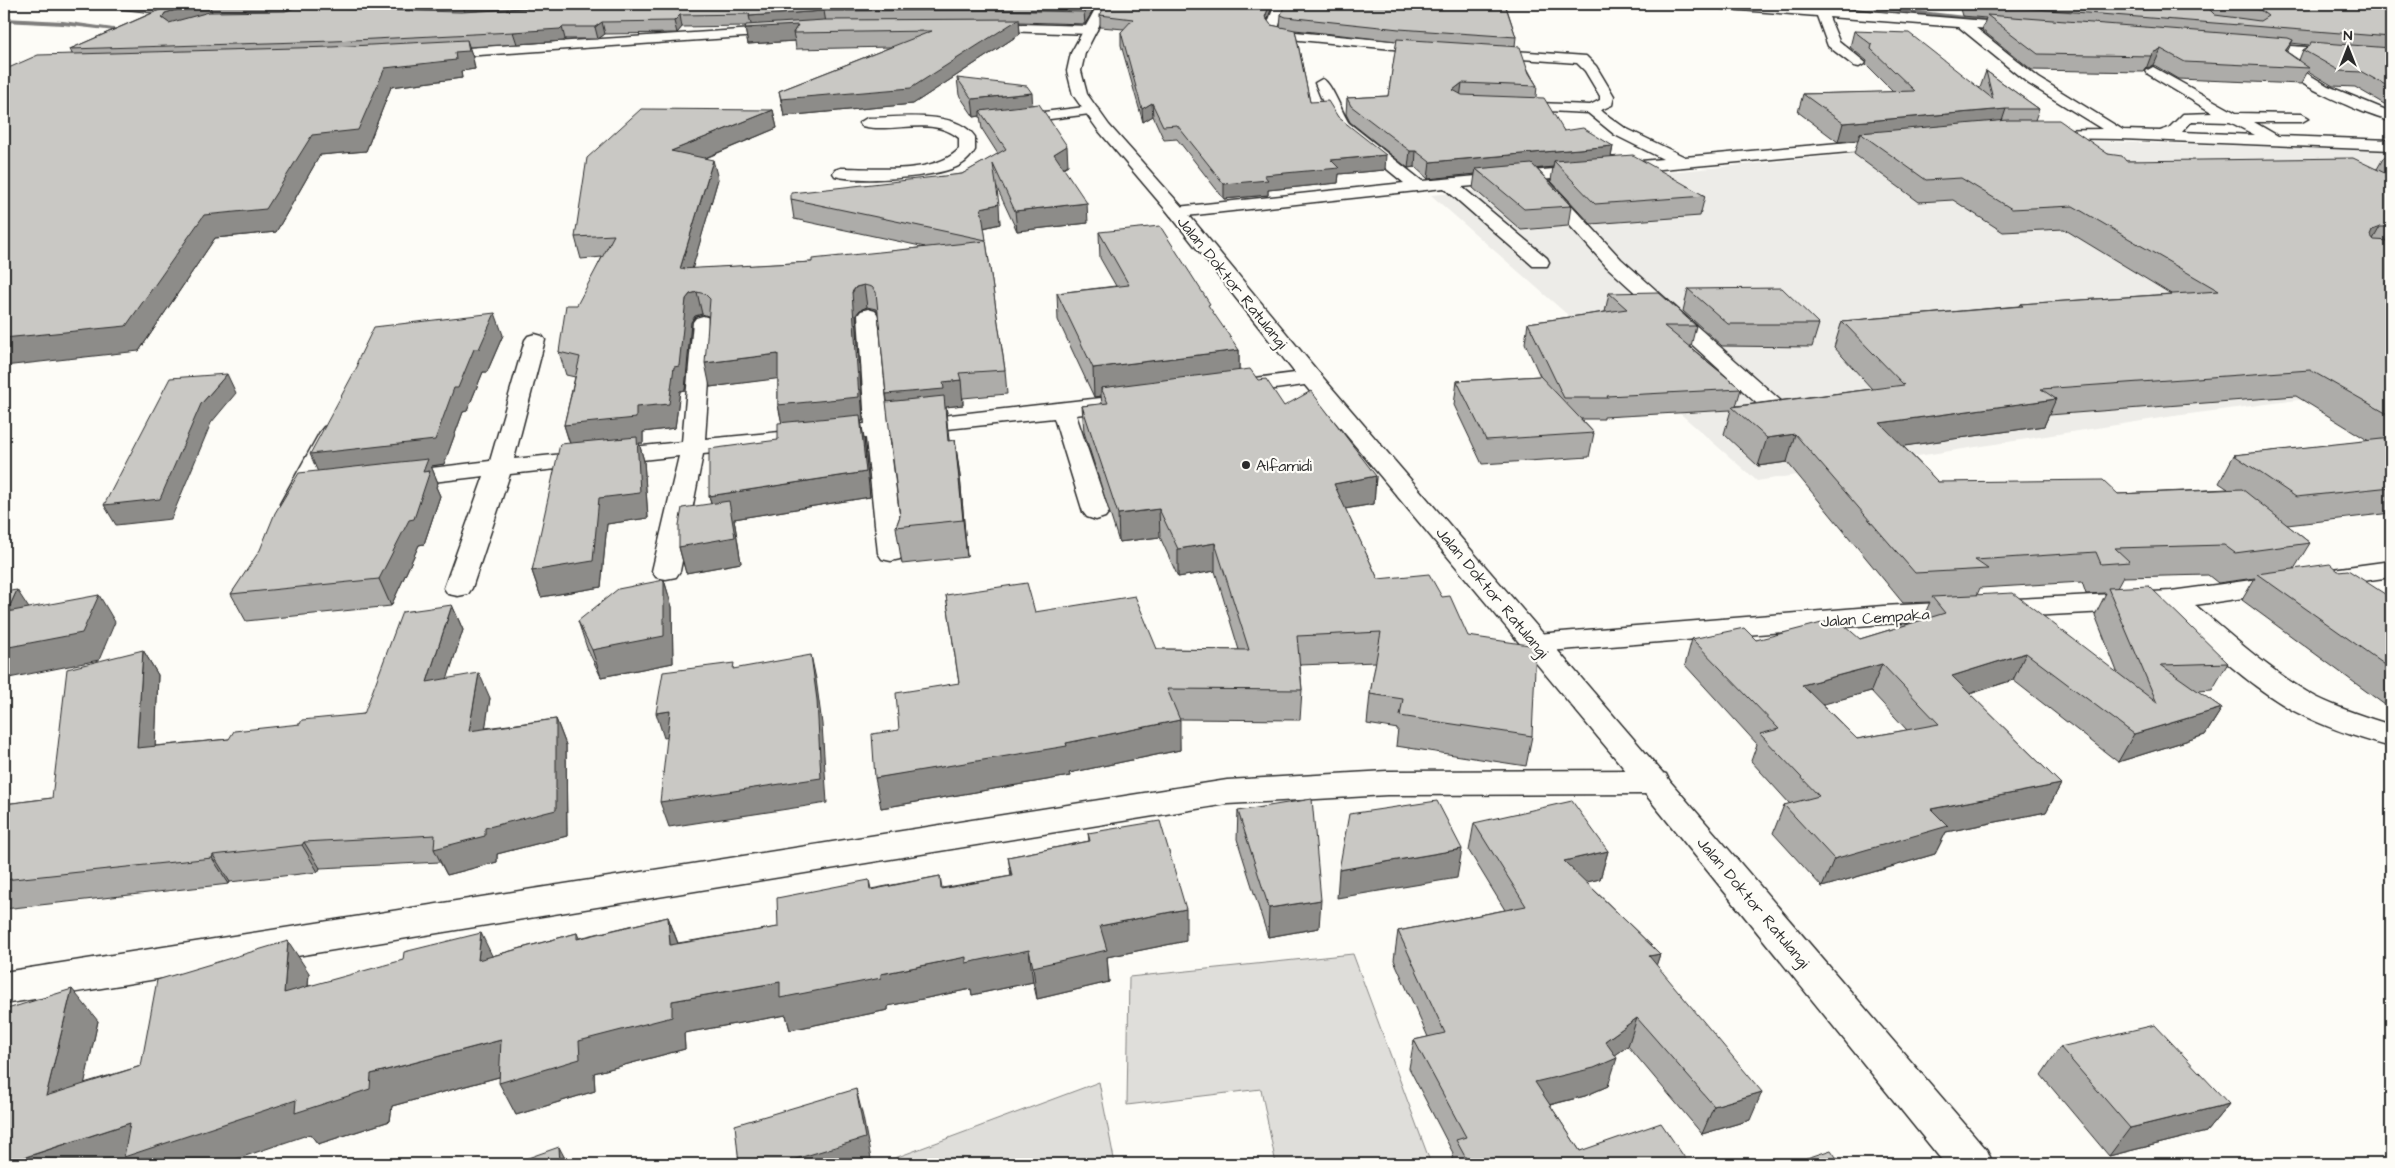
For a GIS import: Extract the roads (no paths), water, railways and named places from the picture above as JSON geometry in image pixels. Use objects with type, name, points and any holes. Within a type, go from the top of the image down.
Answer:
[{"type":"main road","points":[[1281,4],[1272,28],[1283,35],[1444,50]]},
{"type":"main road","points":[[1713,4],[1822,11],[2030,29]]},
{"type":"main road","points":[[266,19],[327,9]]},
{"type":"main road","points":[[1822,11],[1833,44],[1859,63]]},
{"type":"main road","points":[[972,27],[1103,12]]},
{"type":"main road","name":"Jalan Doktor Ratulangi","points":[[1103,12],[1078,53],[1074,71],[1080,95],[1093,110],[1103,127],[1177,212],[1311,378],[1654,782],[1972,1164]]},
{"type":"main road","points":[[1962,23],[2034,81],[2121,134]]},
{"type":"main road","points":[[423,55],[800,30]]},
{"type":"main road","points":[[2234,46],[2391,57]]},
{"type":"main road","points":[[2286,50],[2297,56],[2288,62],[2286,66],[2294,72],[2345,98],[2364,103],[2391,116]]},
{"type":"main road","points":[[1470,52],[1581,60],[1591,68],[1606,96],[1607,102],[1592,109],[1498,105]]},
{"type":"main road","points":[[2153,71],[2196,98],[2312,157]]},
{"type":"main road","points":[[1322,83],[1333,110],[1343,126],[1420,187]]},
{"type":"main road","points":[[1592,109],[1603,122],[1683,162]]},
{"type":"main road","points":[[991,122],[1093,110]]},
{"type":"main road","points":[[2161,136],[2174,131],[2188,117],[2302,118]]},
{"type":"main road","points":[[867,123],[926,122],[954,126],[972,124]]},
{"type":"main road","points":[[841,173],[890,173],[927,169],[956,160],[967,150],[967,137],[954,126]]},
{"type":"main road","points":[[2026,134],[2121,134],[2391,145]]},
{"type":"main road","points":[[1177,212],[1448,183],[1912,142]]},
{"type":"main road","points":[[1536,176],[1614,263],[1773,406]]},
{"type":"main road","points":[[1448,183],[1540,262]]},
{"type":"main road","points":[[868,315],[877,430],[891,553]]},
{"type":"main road","points":[[666,571],[693,446],[703,322]]},
{"type":"main road","points":[[458,588],[500,466],[535,340]]},
{"type":"main road","points":[[1206,391],[1311,378]]},
{"type":"main road","points":[[381,481],[500,466],[693,446],[877,430],[1139,400]]},
{"type":"main road","points":[[1063,410],[1096,512]]},
{"type":"main road","points":[[283,522],[341,413]]},
{"type":"main road","points":[[301,490],[331,487]]},
{"type":"main road","name":"Jalan Cempaka","points":[[1537,643],[1883,615],[2171,600],[2391,569]]},
{"type":"main road","points":[[2171,600],[2253,667],[2295,698],[2327,714],[2391,736]]},
{"type":"main road","points":[[4,988],[1227,792],[1282,786],[1353,784],[1654,782]]},
{"type":"waterway","points":[[1850,4],[1926,14],[2004,21]]},
{"type":"waterway","points":[[4,20],[63,23],[132,31]]},
{"type":"place","name":"Alfamidi","points":[[1246,465]]}]
